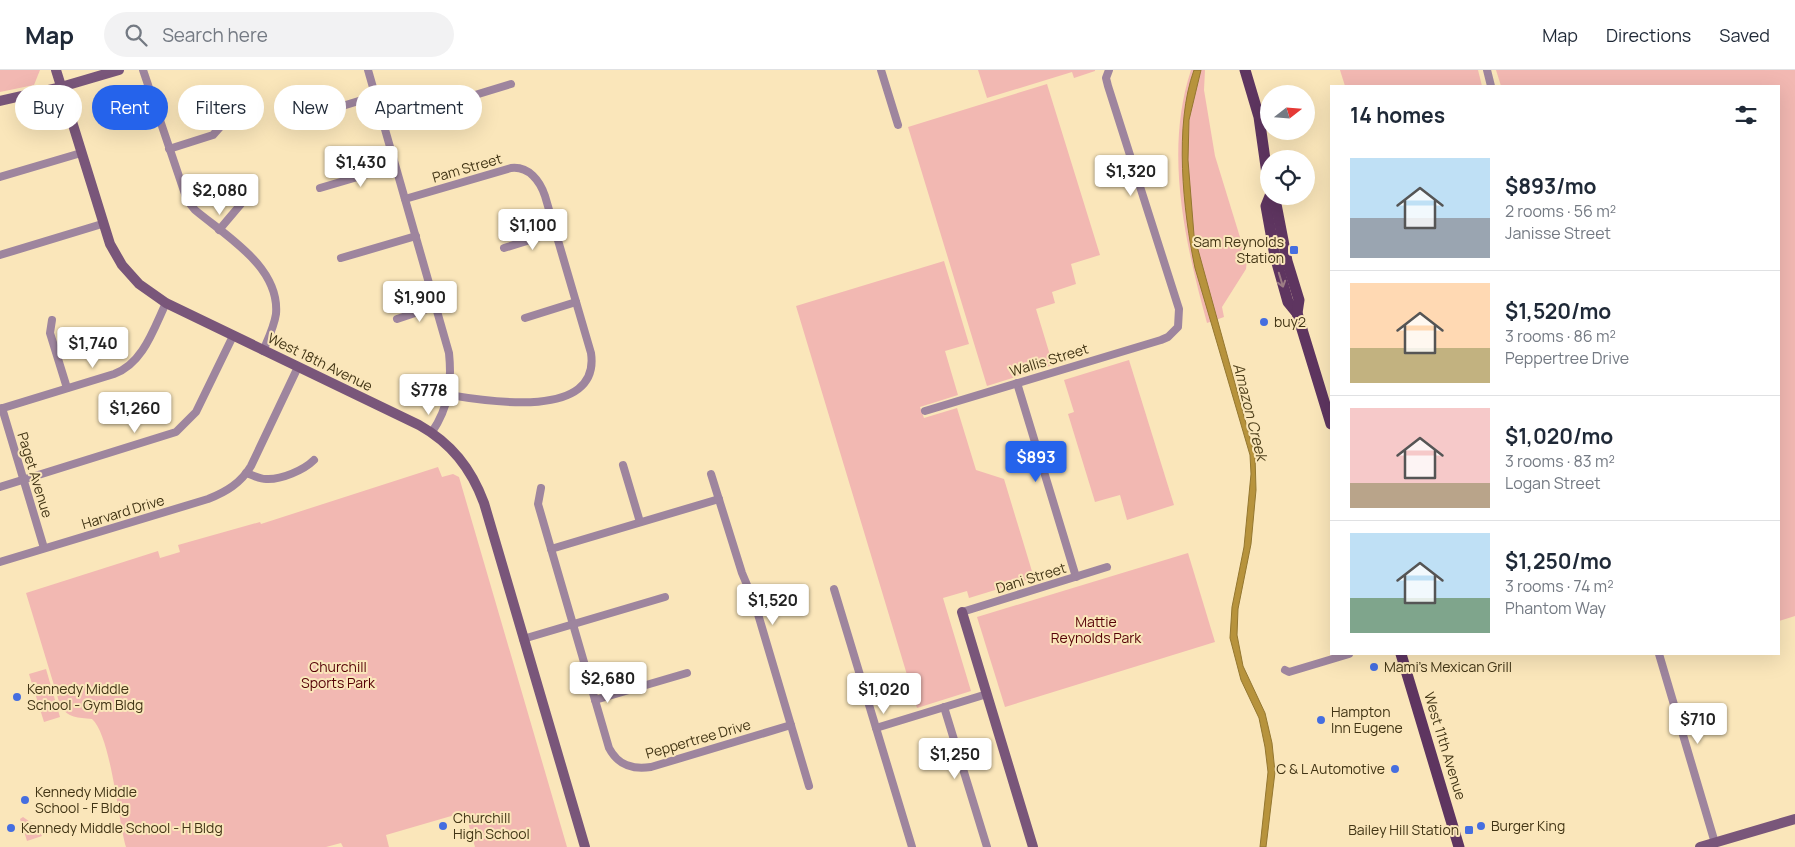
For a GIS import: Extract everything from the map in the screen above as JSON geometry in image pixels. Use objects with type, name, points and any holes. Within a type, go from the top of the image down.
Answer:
[{"type":"main road","points":[[1246,70],[1260,124],[1264,150]]},
{"type":"main road","points":[[1266,205],[1275,256],[1288,302],[1297,313],[1330,421]]},
{"type":"main road","name":"West 11th Avenue","points":[[1402,655],[1459,847]]},
{"type":"street","name":"West 18th Avenue","points":[[56,70],[60,85]]},
{"type":"street","points":[[68,85],[119,70]]},
{"type":"street","points":[[143,70],[187,200],[258,264],[271,285],[276,314],[263,350]]},
{"type":"street","points":[[368,70],[371,85]]},
{"type":"street","points":[[881,70],[898,125]]},
{"type":"street","points":[[1487,70],[1492,85]]},
{"type":"street","name":"Wallis Street","points":[[925,411],[1168,337],[1178,327],[1179,308],[1108,86],[1108,71]]},
{"type":"street","points":[[482,93],[511,84]]},
{"type":"street","points":[[0,101],[15,98]]},
{"type":"street","name":"West 18th Avenue","points":[[74,130],[102,224],[116,255],[130,274],[152,295],[432,432],[444,441],[463,461],[478,487],[584,847]]},
{"type":"street","points":[[169,149],[214,135],[218,130]]},
{"type":"street","points":[[385,130],[449,353],[448,396],[442,414],[432,432]]},
{"type":"street","points":[[0,177],[81,153]]},
{"type":"street","points":[[320,188],[395,166]]},
{"type":"street","name":"Pam Street","points":[[405,199],[506,169],[519,168],[530,172],[539,183],[556,232],[591,353],[592,365],[588,377],[577,390],[553,399],[524,404],[496,403],[448,396]]},
{"type":"street","points":[[219,230],[241,204]]},
{"type":"street","points":[[0,255],[102,224]]},
{"type":"street","points":[[504,248],[556,232]]},
{"type":"street","points":[[341,258],[416,236]]},
{"type":"street","points":[[525,318],[576,302]]},
{"type":"street","points":[[1,408],[114,374],[128,368],[144,348],[166,303]]},
{"type":"street","points":[[397,319],[436,306]]},
{"type":"street","points":[[52,320],[50,333],[66,388]]},
{"type":"street","points":[[0,487],[167,436],[181,429],[199,407],[233,336]]},
{"type":"street","name":"Harvard Drive","points":[[0,562],[215,496],[232,487],[246,473],[298,367]]},
{"type":"street","points":[[1017,383],[1076,577]]},
{"type":"street","name":"Paget Avenue","points":[[1,408],[44,548]]},
{"type":"street","points":[[246,473],[263,479],[273,479],[303,469],[314,460]]},
{"type":"street","points":[[623,465],[640,522]]},
{"type":"street","points":[[711,474],[742,573],[755,604],[809,786]]},
{"type":"street","name":"Peppertree Drive","points":[[541,488],[538,504],[612,754],[620,763],[634,768],[651,767],[791,725]]},
{"type":"street","points":[[551,549],[719,499]]},
{"type":"street","name":"Dani Street","points":[[962,612],[1107,567]]},
{"type":"street","points":[[834,589],[912,847]]},
{"type":"street","points":[[523,639],[665,597]]},
{"type":"street","points":[[962,612],[1033,847]]},
{"type":"street","points":[[1285,670],[1289,672],[1346,655]]},
{"type":"street","points":[[1659,655],[1715,843]]},
{"type":"street","points":[[595,700],[687,673]]},
{"type":"street","points":[[876,728],[986,694]]},
{"type":"street","points":[[944,707],[987,847]]},
{"type":"street","points":[[1700,847],[1795,819]]},
{"type":"green space","points":[[0,70],[40,70],[34,85],[15,85],[15,89],[0,92]]},
{"type":"green space","points":[[978,70],[1095,71],[1074,78],[1072,72],[987,98]]},
{"type":"green space","points":[[1191,70],[1205,70],[1204,90],[1215,156],[1247,260],[1246,269],[1222,307],[1224,317],[1207,323],[1185,229],[1178,165],[1183,101]]},
{"type":"green space","points":[[1340,70],[1478,70],[1482,85],[1345,85]]},
{"type":"green space","points":[[1496,70],[1795,70],[1795,616],[1780,621],[1780,85],[1501,85]]},
{"type":"green space","points":[[1047,84],[1100,255],[1071,264],[1076,284],[1052,292],[1055,303],[1036,309],[1053,365],[987,386],[908,127]]},
{"type":"green space","points":[[944,261],[969,344],[945,351],[958,395],[920,407],[924,418],[957,408],[976,470],[1004,479],[1034,578],[969,598],[967,591],[943,598],[971,691],[917,708],[796,306]]},
{"type":"green space","points":[[1129,360],[1174,505],[1127,520],[1120,495],[1095,502],[1068,414],[1074,412],[1064,380]]},
{"type":"green space","name":"Churchill Sports Park","points":[[438,467],[442,477],[453,474],[459,477],[567,847],[475,847],[465,812],[386,835],[389,847],[343,847],[341,843],[326,847],[126,847],[109,760],[99,728],[92,719],[70,715],[60,705],[26,593],[158,551],[160,558],[180,552],[178,545],[260,522],[261,524]]},
{"type":"green space","name":"Mattie Reynolds Park","points":[[1188,553],[1215,642],[1005,707],[977,617]]},
{"type":"green space","points":[[46,669],[60,717],[44,722],[29,674]]},
{"type":"green space","points":[[23,817],[36,826],[42,836],[27,841],[20,819]]},
{"type":"shaded area","points":[[1194,70],[1201,70],[1189,120],[1188,160],[1194,235],[1255,456],[1256,490],[1251,544],[1238,609],[1237,635],[1243,666],[1265,713],[1272,743],[1275,772],[1266,847],[1260,847],[1268,772],[1265,747],[1259,718],[1241,680],[1230,638],[1232,607],[1244,547],[1251,474],[1250,455],[1195,268],[1184,195],[1182,142],[1184,116]]},
{"type":"place","name":"Sam Reynolds Station","points":[[1294,250]]},
{"type":"place","name":"buy2","points":[[1264,322]]},
{"type":"place","name":"Mami's Mexican Grill","points":[[1374,667]]},
{"type":"place","name":"Kennedy Middle School - Gym Bldg","points":[[17,697]]},
{"type":"place","name":"Hampton Inn Eugene","points":[[1321,720]]},
{"type":"place","name":"C & L Automotive","points":[[1395,769]]},
{"type":"place","name":"Kennedy Middle School - F Bldg","points":[[25,800]]},
{"type":"place","name":"Churchill High School","points":[[443,826]]},
{"type":"place","name":"Burger King","points":[[1481,826]]},
{"type":"place","name":"Kennedy Middle School - H Bldg","points":[[11,828]]},
{"type":"place","name":"Bailey Hill Station","points":[[1469,830]]},
{"type":"water label","name":"Amazon Creek","points":[[1250,412]]}]
